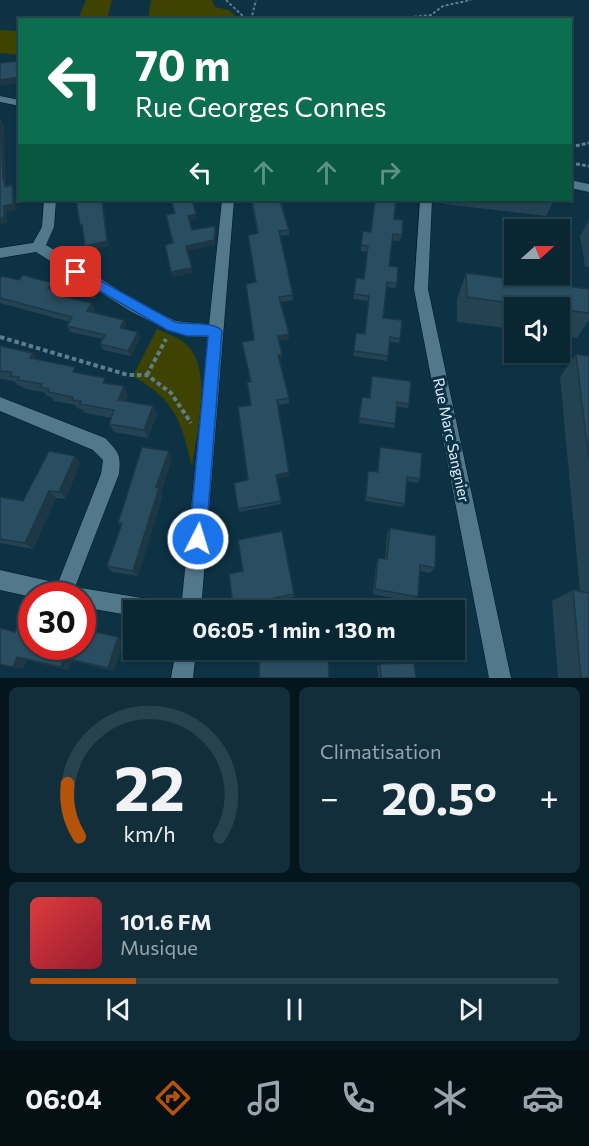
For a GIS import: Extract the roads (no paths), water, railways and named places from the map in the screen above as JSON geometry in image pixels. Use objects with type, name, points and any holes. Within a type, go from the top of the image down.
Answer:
[{"type":"street","points":[[0,99],[18,103]]},
{"type":"street","points":[[572,184],[589,188]]},
{"type":"street","points":[[38,247],[48,227],[50,201]]},
{"type":"street","points":[[192,600],[228,201]]},
{"type":"street","name":"Rue Marc Sangnier","points":[[426,201],[421,289],[500,678]]},
{"type":"street","points":[[0,252],[38,247],[135,307],[172,326],[187,330],[215,331]]},
{"type":"street","points":[[0,404],[99,444],[112,457],[113,466],[77,582]]},
{"type":"street","points":[[0,580],[18,584]]},
{"type":"street","points":[[96,599],[123,604]]},
{"type":"street","points":[[182,678],[185,660]]}]
